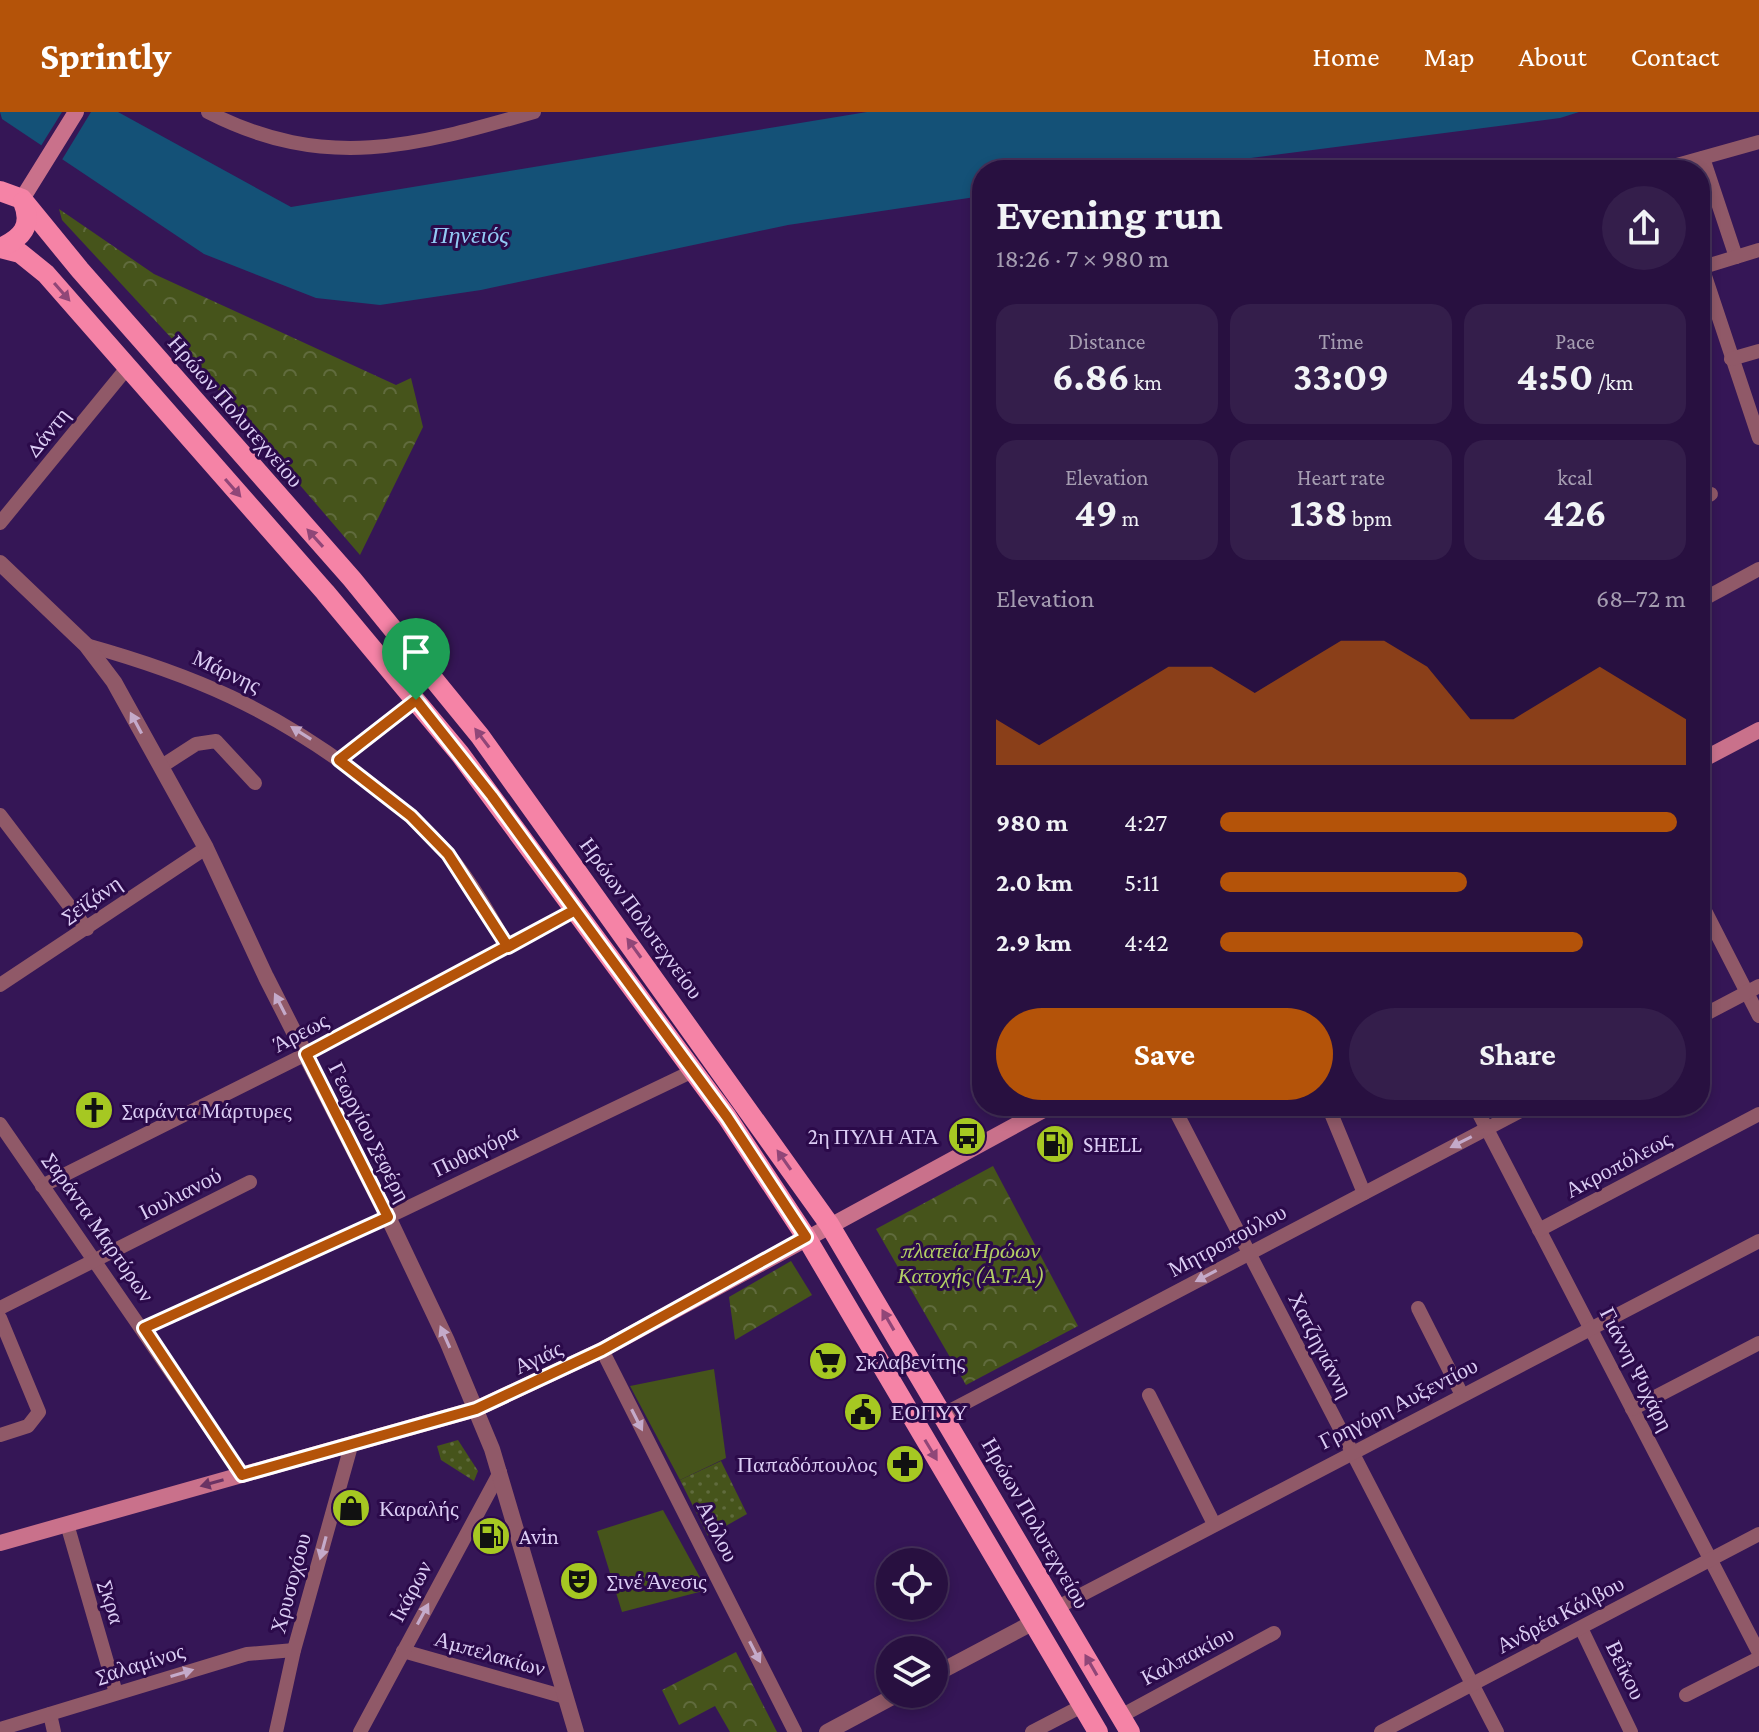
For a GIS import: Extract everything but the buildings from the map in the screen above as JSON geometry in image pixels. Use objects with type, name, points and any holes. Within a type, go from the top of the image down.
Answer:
[{"type":"main road","points":[[0,248],[18,238],[26,228],[28,220],[22,199],[76,112]]},
{"type":"main road","points":[[0,191],[22,199]]},
{"type":"main road","name":"Ηρώων Πολυτεχνείου","points":[[22,199],[430,671],[514,781],[829,1224],[1126,1724]]},
{"type":"main road","points":[[0,248],[20,253],[46,274],[468,764],[693,1071],[806,1237],[1098,1732]]},
{"type":"main road","points":[[1710,756],[1759,730]]},
{"type":"main road","name":"Αγιάς","points":[[0,1543],[476,1409],[602,1350],[1032,1116]]},
{"type":"street","points":[[208,112],[261,133],[329,149],[380,149],[471,130],[534,112]]},
{"type":"street","points":[[1696,160],[1759,142]]},
{"type":"street","points":[[1710,179],[1736,257]]},
{"type":"street","points":[[1710,265],[1759,250]]},
{"type":"street","points":[[1710,295],[1759,438]]},
{"type":"street","points":[[1731,359],[1759,351]]},
{"type":"street","name":"Δάντη","points":[[0,523],[127,368]]},
{"type":"street","name":"Γεωργίου Σεφέρη","points":[[0,563],[86,645],[114,682],[206,848],[388,1217],[476,1409],[500,1472],[576,1732]]},
{"type":"street","points":[[1710,596],[1759,569]]},
{"type":"street","name":"Μάρνης","points":[[86,645],[157,665],[215,688],[295,728],[411,816],[448,854],[508,947]]},
{"type":"street","points":[[339,760],[416,700]]},
{"type":"street","points":[[162,766],[196,744],[216,741],[255,783]]},
{"type":"street","points":[[0,815],[87,929]]},
{"type":"street","name":"Σεϊζάνη","points":[[0,985],[206,848]]},
{"type":"street","name":"Άρεως","points":[[42,1186],[306,1054],[575,910]]},
{"type":"street","points":[[1710,918],[1753,989],[1759,1016]]},
{"type":"street","points":[[1710,1012],[1753,989]]},
{"type":"street","name":"Πυθαγόρα","points":[[144,1328],[388,1217],[693,1071]]},
{"type":"street","name":"Ακροπόλεως","points":[[1539,1230],[1759,1114]]},
{"type":"street","name":"Χατζηγιάννη","points":[[1178,1116],[1497,1732]]},
{"type":"street","points":[[1332,1116],[1364,1193]]},
{"type":"street","name":"Γιάννη Ψυχάρη","points":[[1480,1116],[1759,1655]]},
{"type":"street","name":"Μητροπούλου","points":[[944,1414],[1511,1116]]},
{"type":"street","name":"Σαράντα Μαρτύρων","points":[[0,1124],[144,1328],[242,1475]]},
{"type":"street","name":"Ιουλιανού","points":[[0,1308],[250,1182]]},
{"type":"street","name":"Γρηγόρη Αυξεντίου","points":[[1058,1607],[1759,1241]]},
{"type":"street","points":[[1418,1308],[1462,1395]]},
{"type":"street","points":[[0,1318],[39,1412],[28,1426],[0,1435]]},
{"type":"street","points":[[1632,1409],[1759,1343]]},
{"type":"street","name":"Αιόλου","points":[[602,1350],[795,1732]]},
{"type":"street","points":[[1149,1395],[1214,1524]]},
{"type":"street","name":"Χρυσοχόου","points":[[276,1732],[294,1650],[351,1446]]},
{"type":"street","name":"Ικάρων","points":[[360,1732],[500,1472]]},
{"type":"street","name":"Σκρα","points":[[67,1524],[116,1693]]},
{"type":"street","name":"Ανδρέα Κάλβου","points":[[1381,1732],[1759,1534]]},
{"type":"street","points":[[948,1668],[1034,1622]]},
{"type":"street","name":"Βεΐκου","points":[[1581,1628],[1631,1732]]},
{"type":"street","name":"Καλπακίου","points":[[1126,1724],[1274,1633]]},
{"type":"street","name":"Σαλαμίνος","points":[[0,1729],[247,1654],[294,1650]]},
{"type":"street","name":"Αμπελακίων","points":[[403,1651],[565,1697]]},
{"type":"street","points":[[1686,1695],[1759,1655]]},
{"type":"street","points":[[827,1732],[876,1706]]},
{"type":"street","points":[[1032,1732],[1082,1706]]},
{"type":"street","points":[[50,1714],[54,1732]]},
{"type":"green space","points":[[59,209],[154,274],[396,385],[411,378],[423,427],[360,555],[200,369],[62,220]]},
{"type":"green space","name":"πλατεία Ηρώων Κατοχής (Α.Τ.Α.)","points":[[993,1166],[1078,1326],[966,1385],[876,1229]]},
{"type":"green space","points":[[791,1261],[812,1295],[735,1340],[729,1297]]},
{"type":"green space","points":[[714,1369],[726,1458],[680,1480],[630,1386]]},
{"type":"green space","points":[[458,1440],[478,1471],[474,1481],[441,1460],[437,1446]]},
{"type":"green space","points":[[721,1461],[747,1514],[708,1536],[680,1480]]},
{"type":"green space","points":[[663,1510],[707,1590],[622,1612],[597,1531]]},
{"type":"green space","points":[[736,1652],[777,1732],[730,1732],[715,1706],[679,1725],[662,1690]]},
{"type":"water","name":"Πηνειός","points":[[0,112],[118,112],[291,207],[867,112],[1579,112],[1560,118],[1235,160],[972,160],[972,197],[788,225],[481,290],[380,305],[316,298],[204,254],[2,119]]},
{"type":"pier","points":[[62,112],[91,112],[60,163],[39,149]]},
{"type":"place","name":"Σαράντα Μάρτυρες","points":[[94,1110]]},
{"type":"place","name":"2η ΠΥΛΗ ΑΤΑ","points":[[967,1136]]},
{"type":"place","name":"SHELL","points":[[1055,1144]]},
{"type":"place","name":"Σκλαβενίτης","points":[[828,1361]]},
{"type":"place","name":"ΕΟΠΥΥ","points":[[863,1412]]},
{"type":"place","name":"Παπαδόπουλος","points":[[905,1464]]},
{"type":"place","name":"Καραλής","points":[[351,1508]]},
{"type":"place","name":"Avin","points":[[491,1536]]},
{"type":"place","name":"Σινέ Άνεσις","points":[[579,1581]]},
{"type":"route","points":[[416,700],[339,760],[411,816],[448,854],[508,947],[575,910],[727,1117],[806,1237],[602,1350],[476,1409],[242,1475],[144,1328],[388,1217],[306,1054],[508,947],[575,910],[492,796],[416,700]]}]
